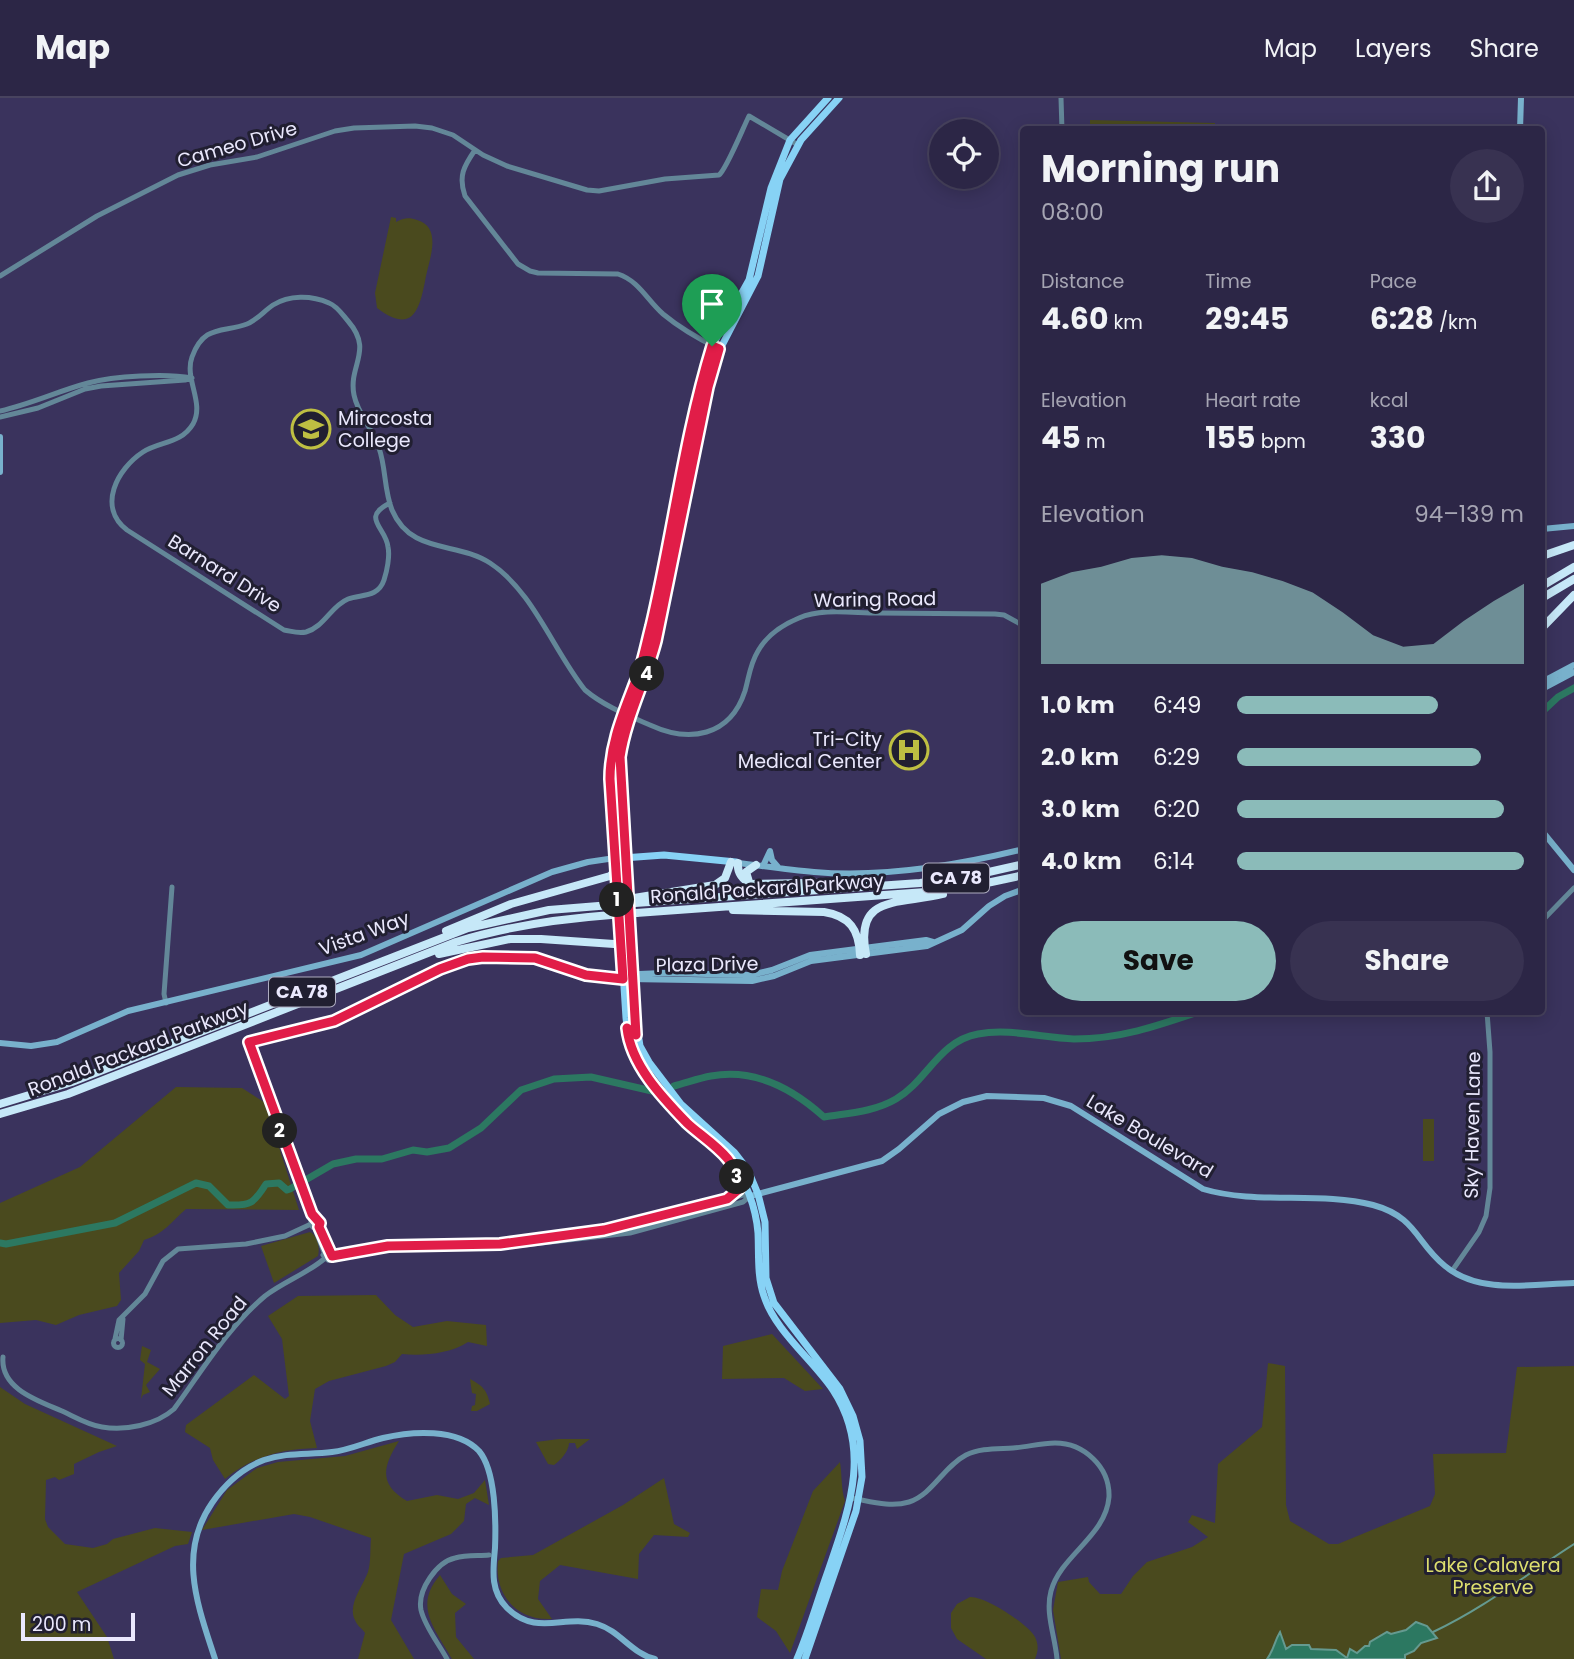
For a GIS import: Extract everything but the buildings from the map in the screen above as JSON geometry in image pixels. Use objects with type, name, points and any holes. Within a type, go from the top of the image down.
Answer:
[{"type":"highway","points":[[1545,555],[1574,545]]},
{"type":"highway","points":[[1545,584],[1574,567]]},
{"type":"highway","points":[[1545,596],[1574,579]]},
{"type":"highway","points":[[1545,625],[1574,595]]},
{"type":"highway","points":[[735,862],[743,878],[751,884],[824,881],[888,884]]},
{"type":"highway","points":[[635,900],[715,885],[725,878],[735,862]]},
{"type":"highway","points":[[751,884],[746,872],[760,865]]},
{"type":"highway","name":"Ronald Packard Parkway","points":[[0,1104],[72,1082],[468,928],[508,918],[635,900],[946,880],[1020,865]]},
{"type":"highway","points":[[403,953],[510,904],[610,876],[616,870]]},
{"type":"highway","name":"Ronald Packard Parkway","points":[[0,1114],[68,1094],[422,955],[498,930],[546,921],[611,915],[926,892],[1020,876]]},
{"type":"highway","points":[[863,952],[866,919],[878,907],[982,884]]},
{"type":"highway","points":[[716,907],[733,911],[824,912],[838,915],[854,927],[863,952]]},
{"type":"highway","points":[[422,955],[518,938],[620,944],[630,938]]},
{"type":"main road","points":[[1520,126],[1521,98]]},
{"type":"main road","points":[[767,1284],[765,1222],[748,1170],[734,1152],[671,1093],[640,1046],[636,1035],[619,773],[627,715],[651,625],[699,391],[716,347],[749,279],[771,188],[790,140],[834,99]]},
{"type":"main road","points":[[716,347],[758,276],[780,179],[798,145],[834,99]]},
{"type":"main road","points":[[0,437],[0,472]]},
{"type":"main road","points":[[1545,529],[1574,526]]},
{"type":"main road","points":[[1545,680],[1574,665]]},
{"type":"main road","points":[[1545,688],[1574,672]]},
{"type":"main road","points":[[627,715],[616,729],[610,766],[620,944],[629,1041],[634,1056],[670,1105],[726,1157],[740,1175],[757,1224],[760,1283],[768,1307],[828,1384],[842,1408],[853,1442],[854,1499],[797,1659]]},
{"type":"main road","points":[[1545,834],[1574,870]]},
{"type":"main road","points":[[735,862],[828,873],[909,870],[1020,850]]},
{"type":"main road","points":[[760,865],[770,851],[772,860],[778,867]]},
{"type":"main road","name":"Vista Way","points":[[0,1044],[31,1046],[57,1042],[115,1015],[361,955],[552,872],[588,862],[664,855],[735,862]]},
{"type":"main road","name":"Plaza Drive","points":[[623,979],[691,976],[742,982],[763,976],[810,955],[927,946],[962,930],[989,906],[1020,890]]},
{"type":"main road","points":[[627,1028],[636,1035]]},
{"type":"main road","points":[[629,1041],[640,1046]]},
{"type":"main road","name":"Lake Boulevard","points":[[749,1197],[881,1161],[939,1114],[962,1102],[987,1096],[1044,1098],[1071,1106],[1203,1189],[1226,1195],[1356,1202],[1386,1209],[1407,1222],[1442,1265],[1452,1271],[1487,1284],[1574,1283]]},
{"type":"main road","points":[[670,1105],[676,1105],[695,1123],[700,1122]]},
{"type":"main road","points":[[726,1157],[740,1186],[727,1199]]},
{"type":"main road","points":[[759,1271],[762,1272],[764,1282],[781,1315],[827,1371],[849,1405],[862,1457],[854,1499],[805,1659]]},
{"type":"main road","points":[[215,1659],[196,1597],[191,1568],[192,1550],[201,1522],[221,1490],[253,1465],[281,1455],[332,1452],[394,1436],[442,1433],[470,1443],[479,1451],[488,1466],[495,1528],[493,1581],[497,1594],[508,1608],[521,1619],[539,1624],[595,1623],[612,1631],[638,1652],[655,1659]]},
{"type":"street","points":[[1061,98],[1062,126]]},
{"type":"street","name":"Cameo Drive","points":[[0,276],[29,254],[178,175],[210,165],[257,157],[335,131],[415,126],[432,128],[453,135],[507,166],[587,190],[599,191],[665,179],[719,175],[724,171],[749,116],[790,140]]},
{"type":"street","points":[[790,140],[798,145]]},
{"type":"street","points":[[475,150],[461,174],[465,196],[521,267],[538,274],[618,274],[626,277],[636,283],[660,311],[682,330],[716,347]]},
{"type":"street","points":[[20,263],[29,254]]},
{"type":"street","points":[[170,377],[182,373],[208,335],[217,330],[248,323],[271,306],[291,298],[311,298],[335,306],[358,334],[361,350],[354,378],[354,396],[358,409],[380,449],[390,503],[398,521],[414,537],[434,546],[464,550],[477,555],[504,573],[521,593],[585,690],[597,700],[627,715]]},
{"type":"street","name":"Barnard Drive","points":[[190,363],[198,409],[192,426],[183,437],[150,448],[131,462],[112,490],[113,513],[121,525],[238,601],[284,629],[296,633],[307,632],[319,626],[348,599],[363,597],[378,590],[384,579],[388,548],[386,538],[376,524],[376,516],[380,508],[390,503]]},
{"type":"street","points":[[0,411],[27,405],[92,382],[129,377],[192,378]]},
{"type":"street","points":[[0,417],[38,408],[85,389],[118,383],[192,378]]},
{"type":"street","name":"Waring Road","points":[[627,715],[675,735],[701,734],[718,727],[728,720],[737,708],[745,692],[750,666],[759,648],[781,627],[802,616],[832,612],[995,614],[1004,615],[1020,624]]},
{"type":"street","points":[[166,1003],[164,989],[172,887]]},
{"type":"street","points":[[1545,918],[1574,888]]},
{"type":"street","points":[[327,1254],[314,1225],[249,1042],[334,1021],[440,969],[468,959],[535,958],[586,975],[623,979]]},
{"type":"street","name":"Sky Haven Lane","points":[[1452,1271],[1479,1232],[1486,1216],[1490,1188],[1490,1052],[1487,1015]]},
{"type":"street","name":"Marron Road","points":[[3,1357],[5,1373],[16,1387],[78,1419],[94,1426],[115,1429],[147,1423],[174,1409],[226,1338],[253,1308],[279,1286],[327,1254],[388,1246],[500,1244],[629,1225],[743,1195],[749,1197]]},
{"type":"street","name":"Marron Road","points":[[500,1244],[539,1244],[630,1233],[706,1213],[742,1202],[749,1197]]},
{"type":"street","points":[[118,1339],[122,1316],[145,1294],[163,1261],[178,1249],[187,1246],[246,1244],[285,1236],[314,1225]]},
{"type":"street","points":[[854,1499],[892,1505],[911,1501],[929,1489],[959,1460],[981,1451],[1056,1443],[1067,1444],[1094,1458],[1108,1485],[1107,1510],[1097,1528],[1061,1570],[1051,1591],[1049,1611],[1057,1659]]},
{"type":"street","points":[[447,1659],[421,1611],[422,1594],[426,1585],[446,1562],[454,1558],[489,1555]]},
{"type":"green space","points":[[1090,120],[1215,123],[1215,126],[1090,126]]},
{"type":"green space","points":[[391,217],[396,218],[396,222],[406,218],[417,220],[430,229],[432,236],[432,252],[418,308],[407,319],[389,316],[377,308],[375,293]]},
{"type":"green space","points":[[176,1087],[242,1088],[264,1102],[270,1129],[279,1147],[299,1210],[186,1209],[162,1231],[144,1240],[139,1251],[119,1273],[121,1300],[117,1306],[79,1315],[56,1325],[36,1320],[0,1323],[0,1203],[80,1167]]},
{"type":"green space","points":[[1423,1119],[1434,1119],[1434,1161],[1423,1161]]},
{"type":"green space","points":[[310,1232],[318,1242],[318,1256],[274,1283],[261,1246]]},
{"type":"green space","points":[[376,1295],[395,1315],[413,1327],[447,1321],[486,1325],[487,1346],[468,1342],[436,1353],[402,1354],[395,1362],[386,1366],[329,1381],[315,1389],[310,1421],[317,1448],[268,1455],[225,1479],[213,1460],[210,1448],[185,1432],[186,1425],[254,1375],[285,1399],[289,1396],[282,1339],[268,1316],[298,1296]]},
{"type":"green space","points":[[772,1334],[823,1389],[805,1391],[784,1378],[722,1379],[723,1346]]},
{"type":"green space","points":[[142,1346],[151,1350],[147,1362],[160,1369],[146,1385],[150,1392],[141,1399],[145,1364],[140,1360]]},
{"type":"green space","name":"Lake Calavera Preserve","points":[[1268,1363],[1285,1366],[1286,1505],[1290,1521],[1329,1544],[1338,1544],[1430,1506],[1435,1494],[1433,1454],[1506,1453],[1517,1367],[1574,1366],[1574,1659],[1061,1659],[1053,1610],[1058,1582],[1088,1577],[1100,1594],[1121,1594],[1147,1562],[1192,1547],[1208,1537],[1188,1522],[1192,1515],[1215,1523],[1218,1464],[1262,1427]]},
{"type":"green space","points":[[470,1379],[484,1389],[490,1404],[477,1411],[471,1411],[475,1405],[476,1394],[472,1393]]},
{"type":"green space","points":[[0,1387],[25,1404],[117,1446],[74,1464],[74,1474],[59,1480],[55,1477],[46,1480],[45,1519],[48,1527],[65,1544],[93,1548],[113,1539],[155,1528],[192,1532],[188,1544],[175,1546],[77,1592],[107,1637],[114,1659],[0,1659]]},
{"type":"green space","points":[[590,1439],[577,1449],[575,1443],[569,1443],[559,1461],[554,1465],[548,1464],[536,1442]]},
{"type":"green space","points":[[399,1441],[389,1459],[386,1474],[391,1488],[398,1495],[407,1501],[437,1495],[458,1499],[474,1493],[485,1480],[489,1505],[475,1498],[466,1504],[464,1521],[451,1534],[404,1554],[391,1620],[414,1659],[358,1659],[365,1633],[356,1622],[353,1608],[368,1572],[371,1538],[294,1514],[202,1530],[227,1490],[257,1468],[278,1462],[345,1456]]},
{"type":"green space","points":[[840,1462],[845,1501],[790,1653],[776,1631],[757,1617],[761,1589],[778,1590],[782,1571],[813,1491]]},
{"type":"green space","points":[[664,1478],[674,1524],[690,1533],[688,1537],[654,1535],[639,1554],[638,1579],[560,1565],[540,1581],[538,1599],[552,1619],[528,1616],[510,1604],[500,1585],[498,1561],[501,1558],[533,1555],[623,1505]]},
{"type":"green space","points":[[440,1575],[452,1594],[466,1604],[455,1613],[456,1637],[474,1659],[452,1659],[434,1627],[427,1607],[428,1597]]},
{"type":"green space","points":[[970,1597],[995,1606],[1031,1632],[1038,1646],[1035,1659],[986,1659],[957,1639],[951,1628],[951,1613],[957,1604]]},
{"type":"shaded area","points":[[1416,1622],[1427,1626],[1437,1638],[1421,1643],[1414,1651],[1405,1655],[1405,1659],[1267,1659],[1280,1632],[1286,1649],[1292,1645],[1309,1645],[1311,1649],[1336,1650],[1347,1658],[1350,1649],[1357,1653],[1387,1632],[1391,1634],[1406,1630]]},
{"type":"waterway","points":[[1545,709],[1558,697],[1574,688]]},
{"type":"waterway","points":[[674,1086],[727,1074],[757,1078],[786,1090],[824,1117],[870,1109],[896,1099],[953,1045],[978,1034],[1002,1032],[1074,1039],[1107,1037],[1138,1031],[1189,1015]]},
{"type":"waterway","points":[[0,1243],[115,1223],[196,1183],[209,1186],[228,1205],[242,1205],[255,1199],[266,1184],[279,1183],[287,1190],[333,1164],[356,1159],[382,1159],[413,1150],[427,1152],[449,1148],[481,1128],[521,1090],[554,1079],[591,1077],[652,1091]]},
{"type":"waterway","points":[[1433,1632],[1488,1602],[1574,1544]]},
{"type":"place","name":"Miracosta College","points":[[311,429]]},
{"type":"place","name":"Tri-City Medical Center","points":[[909,750]]},
{"type":"route","points":[[712,346],[719,349],[708,387],[656,641],[648,673],[622,741],[620,757],[636,1035],[627,1028],[634,1056],[670,1105],[726,1157],[739,1181],[739,1189],[727,1199],[604,1230],[500,1244],[388,1246],[332,1256],[319,1227],[320,1223],[312,1214],[249,1042],[334,1021],[440,969],[468,959],[495,956],[535,958],[586,975],[623,979],[610,779],[611,752],[616,729],[640,668],[651,625],[699,391],[712,346]]}]
